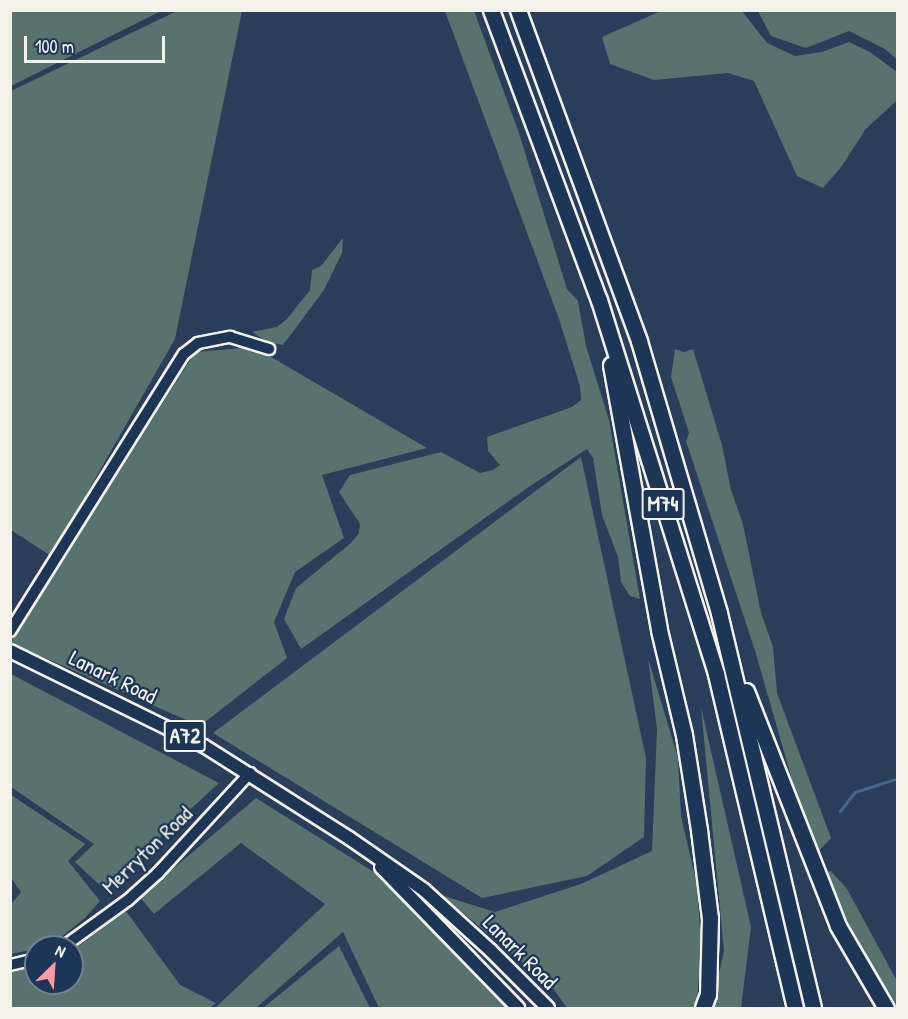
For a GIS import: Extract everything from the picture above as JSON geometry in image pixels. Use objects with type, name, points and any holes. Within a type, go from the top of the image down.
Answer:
[{"type":"highway","name":"M74","points":[[491,10],[599,300],[716,674],[795,1008]]},
{"type":"highway","name":"M74","points":[[519,10],[639,340],[724,632],[813,1008]]},
{"type":"highway","name":"M74","points":[[599,300],[659,630],[684,735],[699,830],[710,918],[708,994],[703,1008]]},
{"type":"highway","name":"M74","points":[[724,632],[797,826],[838,926],[886,1008]]},
{"type":"main road","name":"Lanark Road","points":[[10,651],[204,746],[250,772],[350,838],[424,890],[490,950],[548,1008]]},
{"type":"main road","name":"Lanark Road","points":[[350,838],[412,896],[518,1008]]},
{"type":"street","points":[[10,631],[184,354],[198,343],[230,337],[268,349]]},
{"type":"street","name":"Merryton Road","points":[[80,935],[128,900],[158,873],[250,772]]},
{"type":"green space","points":[[11,10],[161,10],[161,11],[11,86]]},
{"type":"green space","points":[[663,10],[742,11],[767,43],[795,56],[822,52],[849,42],[870,52],[897,72],[897,100],[865,130],[842,166],[823,188],[797,176],[754,81],[728,73],[654,80],[610,64],[602,37]]},
{"type":"green space","points":[[177,11],[242,11],[175,339],[51,556],[11,530],[11,91]]},
{"type":"green space","points":[[445,11],[474,11],[519,133],[567,289],[578,301],[586,346],[609,420],[640,599],[630,596],[621,582],[618,557],[602,515],[593,458],[587,449],[530,486],[301,649],[284,619],[296,588],[351,543],[359,533],[360,524],[339,492],[350,475],[441,452],[480,473],[493,470],[500,465],[488,451],[487,437],[572,407],[581,400],[580,386],[559,319]]},
{"type":"green space","points":[[758,11],[897,11],[897,60],[885,49],[849,31],[806,48],[771,36]]},
{"type":"green space","points":[[343,238],[342,253],[324,290],[283,345],[266,341],[252,332],[277,327],[287,319],[310,290],[312,270],[321,266]]},
{"type":"green space","points":[[254,347],[427,448],[322,475],[344,538],[295,572],[274,622],[287,658],[200,726],[11,643],[11,639],[195,352]]},
{"type":"green space","points":[[675,349],[684,352],[693,349],[722,445],[731,490],[743,524],[761,613],[773,647],[777,693],[831,838],[819,851],[796,794],[756,654],[686,441],[689,433],[671,377]]},
{"type":"green space","points":[[581,457],[646,758],[644,837],[587,876],[482,898],[213,733]]},
{"type":"green space","points":[[648,658],[678,758],[681,816],[697,885],[701,944],[695,1008],[567,1008],[552,987],[442,895],[495,912],[581,884],[652,851],[657,729]]},
{"type":"green space","points":[[11,674],[219,783],[104,889],[75,862],[94,844],[11,787]]},
{"type":"green space","points":[[701,707],[751,927],[741,1008],[711,1008],[724,951]]},
{"type":"green space","points":[[11,795],[85,844],[68,861],[100,901],[85,918],[64,935],[24,935],[24,951],[11,954],[11,904],[21,892],[11,878]]},
{"type":"green space","points":[[256,798],[412,896],[514,1008],[379,1008],[343,932],[256,1008],[215,1008],[325,904],[241,843],[154,914],[140,897]]},
{"type":"green space","points":[[831,871],[847,889],[897,981],[897,1005],[838,903],[825,873]]},
{"type":"green space","points":[[126,911],[180,985],[216,1003],[210,1008],[11,1008],[11,970],[24,967],[24,995],[84,995],[84,942]]},
{"type":"green space","points":[[339,946],[370,1008],[263,1008]]},
{"type":"waterway","points":[[840,811],[855,792],[898,778]]}]
